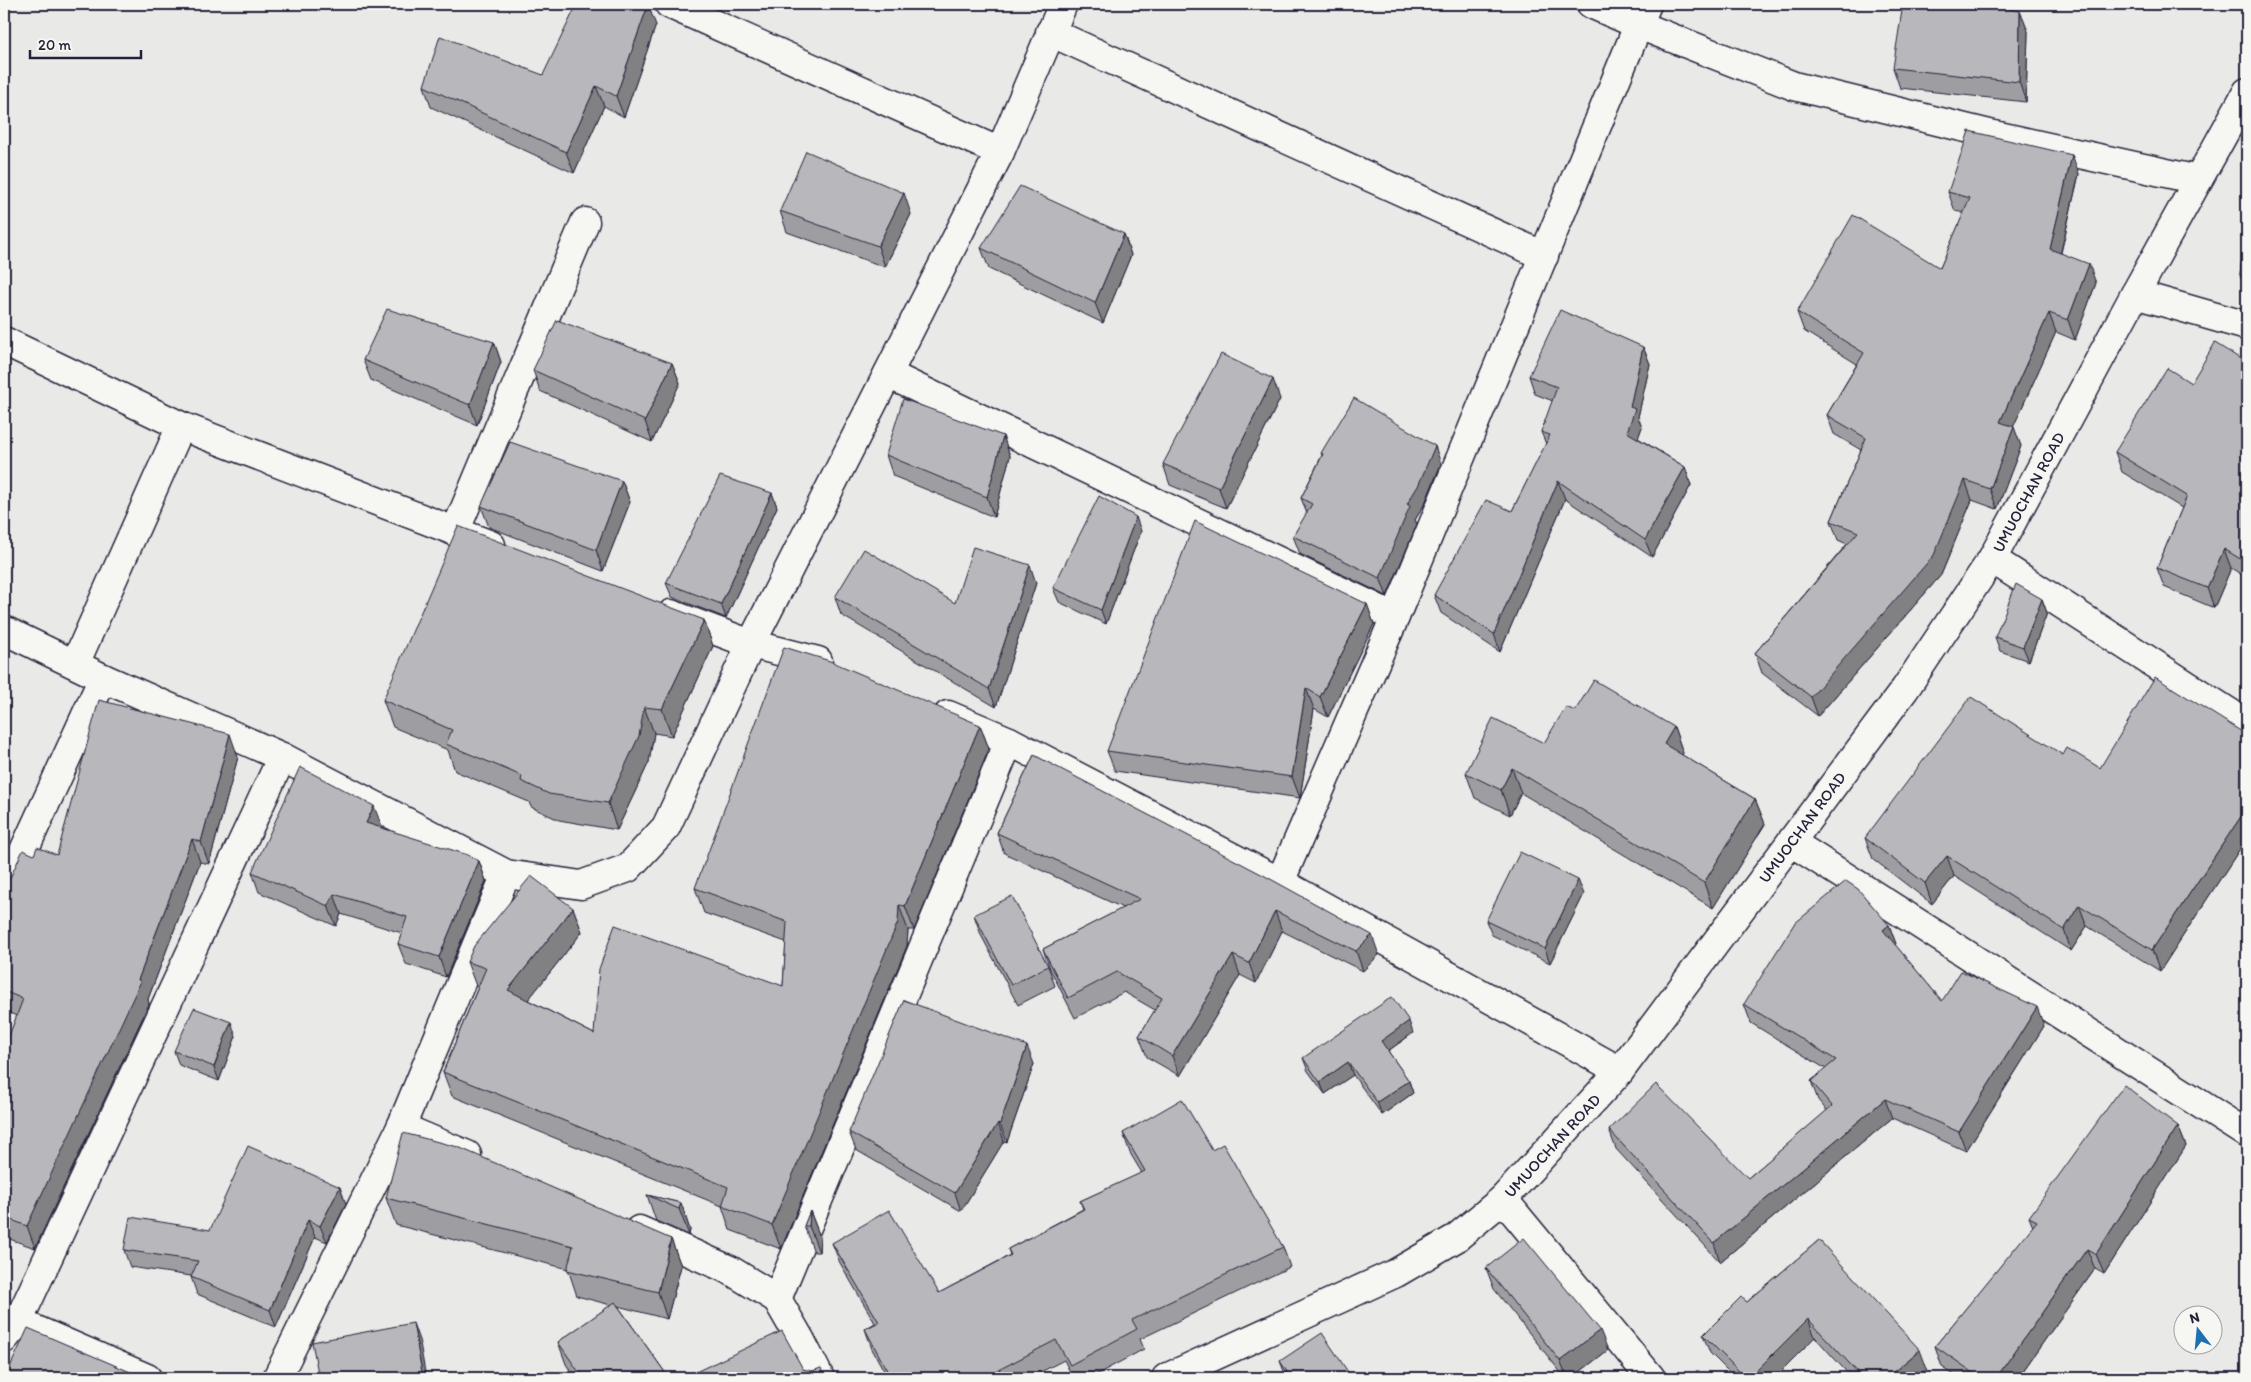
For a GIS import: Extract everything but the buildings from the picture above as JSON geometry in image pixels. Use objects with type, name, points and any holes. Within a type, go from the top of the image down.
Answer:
[{"type":"street","points":[[669,4],[1000,152]]},
{"type":"street","points":[[4,630],[103,678],[282,757],[506,874],[581,885],[628,868],[666,827],[751,644],[1000,152],[1063,4]]},
{"type":"street","points":[[1591,4],[1643,14],[1794,86],[1994,135],[2198,180]]},
{"type":"street","points":[[1280,882],[1395,617],[1643,14]]},
{"type":"street","points":[[1050,32],[1544,256]]},
{"type":"street","name":"UMUOCHAN ROAD","points":[[1166,1378],[1396,1273],[1456,1238],[1503,1199],[1620,1071],[1905,689],[1992,559],[2247,92]]},
{"type":"street","points":[[455,532],[585,222]]},
{"type":"street","points":[[2135,294],[2247,326]]},
{"type":"street","points":[[4,341],[181,426],[511,553]]},
{"type":"street","points":[[888,374],[1395,617]]},
{"type":"street","points":[[75,664],[181,426]]},
{"type":"street","points":[[1992,559],[2247,724]]},
{"type":"street","points":[[649,605],[751,644],[840,669]]},
{"type":"street","points":[[4,894],[103,678]]},
{"type":"street","points":[[929,707],[1009,741],[1280,882],[1620,1071]]},
{"type":"street","points":[[777,1299],[1009,741]]},
{"type":"street","points":[[146,1378],[8,1326],[282,757]]},
{"type":"street","points":[[1791,842],[2247,1134]]},
{"type":"street","points":[[277,1378],[402,1126],[506,874]]},
{"type":"street","points":[[402,1126],[493,1166]]},
{"type":"street","points":[[1503,1199],[1650,1378]]},
{"type":"street","points":[[620,1222],[730,1270],[777,1299],[800,1338],[820,1378]]}]
